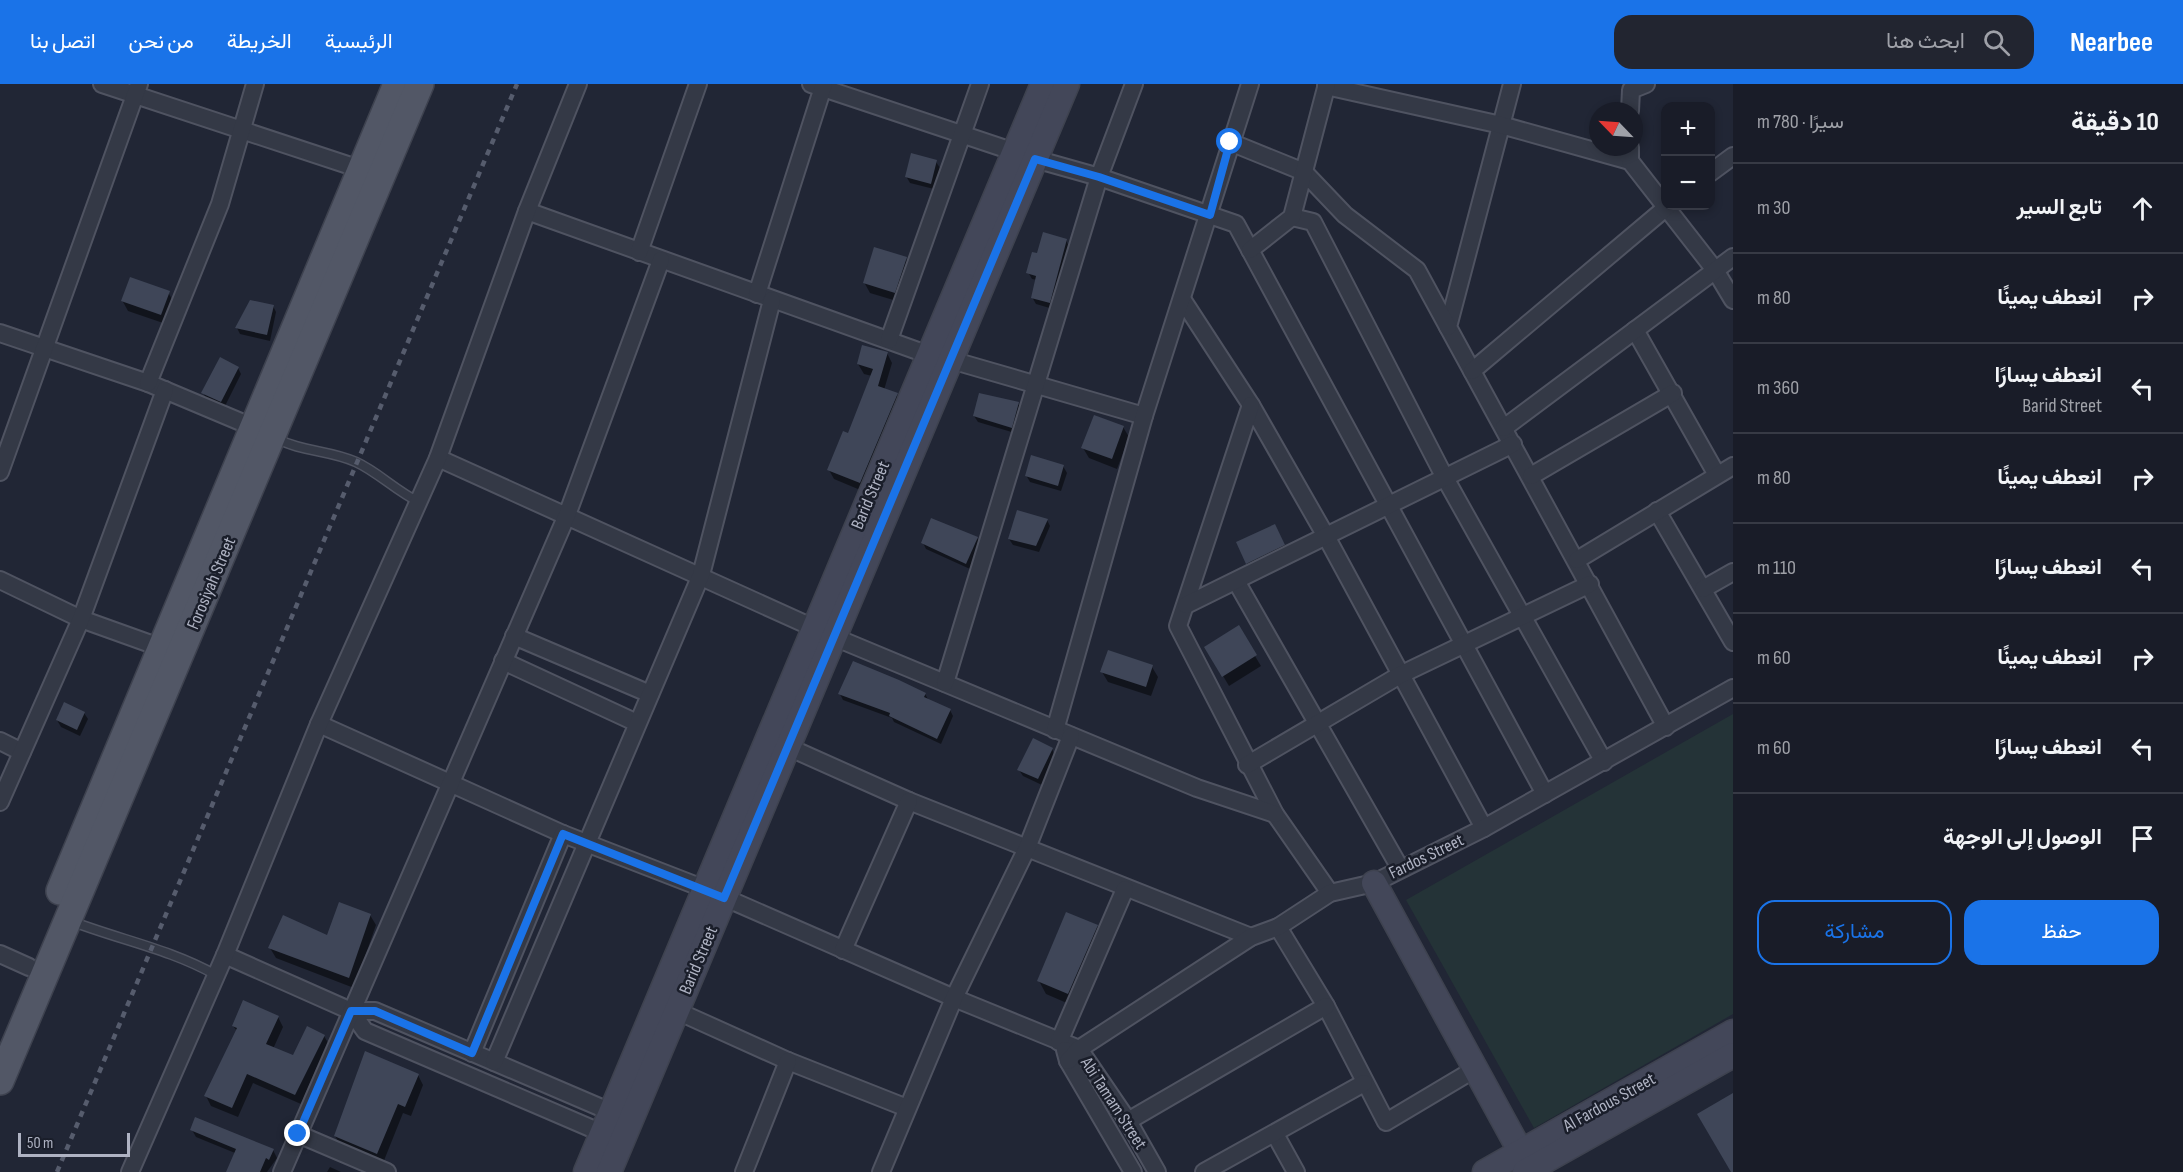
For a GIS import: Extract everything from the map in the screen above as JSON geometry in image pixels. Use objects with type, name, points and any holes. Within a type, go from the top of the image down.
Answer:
[{"type":"main road","name":"Forosiyah Street","points":[[0,1034],[162,648],[264,432],[420,84]]},
{"type":"main road","name":"Barid Street","points":[[1025,155],[1043,84]]},
{"type":"main road","name":"Barid Street","points":[[609,1172],[677,1011],[715,893],[1025,155],[1067,84]]},
{"type":"main road","name":"Forosiyah Street","points":[[0,1081],[68,920],[264,432],[392,87]]},
{"type":"main road","name":"Barid Street","points":[[586,1172],[715,893],[788,747],[825,631]]},
{"type":"main road","name":"Fardos Street","points":[[1374,883],[1527,1166]]},
{"type":"main road","name":"Al Fardous Street","points":[[1527,1166],[1733,1032]]},
{"type":"main road","name":"Al Fardous Street","points":[[1485,1172],[1527,1166],[1733,1055]]},
{"type":"street","points":[[102,84],[137,90],[242,130],[363,170]]},
{"type":"street","points":[[148,383],[219,204],[255,84]]},
{"type":"street","points":[[130,1172],[225,955],[319,724],[438,458],[527,211],[578,84]]},
{"type":"street","points":[[639,252],[698,84]]},
{"type":"street","points":[[889,340],[980,84]]},
{"type":"street","points":[[945,683],[1099,177],[1134,84]]},
{"type":"street","points":[[1055,730],[1144,416],[1250,84]]},
{"type":"street","points":[[1448,327],[1512,84]]},
{"type":"street","points":[[494,1062],[701,575],[764,297],[819,85],[1236,224],[1545,795]]},
{"type":"street","points":[[1250,250],[1292,217],[1326,85],[1589,145]]},
{"type":"street","points":[[1632,102],[1636,86]]},
{"type":"street","points":[[0,472],[137,90]]},
{"type":"street","points":[[1230,142],[1304,172],[1345,215],[1417,270],[1666,727]]},
{"type":"street","points":[[1631,156],[1661,198]]},
{"type":"street","points":[[1715,169],[1733,156]]},
{"type":"street","points":[[1472,371],[1662,210]]},
{"type":"street","points":[[1670,210],[1715,270],[1733,300]]},
{"type":"street","points":[[527,211],[764,297],[940,357],[1144,416]]},
{"type":"street","points":[[1292,217],[1313,222],[1445,478],[1604,762]]},
{"type":"street","points":[[1504,428],[1733,256]]},
{"type":"street","points":[[282,1172],[567,516],[661,260]]},
{"type":"street","points":[[1182,298],[1251,405],[1327,538],[1484,828]]},
{"type":"street","points":[[1635,330],[1718,475]]},
{"type":"street","points":[[0,333],[148,383],[264,432]]},
{"type":"street","points":[[0,802],[81,619],[165,390]]},
{"type":"street","points":[[1531,476],[1673,393]]},
{"type":"street","points":[[1251,405],[1178,626],[1247,765],[1275,814],[1330,893]]},
{"type":"street","points":[[1186,605],[1327,538],[1513,444]]},
{"type":"street","points":[[438,458],[825,631],[1055,730],[1197,788],[1275,814]]},
{"type":"street","points":[[1577,560],[1733,466]]},
{"type":"street","points":[[1657,511],[1733,642]]},
{"type":"street","points":[[1702,590],[1733,572]]},
{"type":"street","points":[[0,580],[81,619],[162,648]]},
{"type":"street","points":[[1236,581],[1400,868]]},
{"type":"street","points":[[1247,765],[1316,722],[1400,675],[1462,643],[1523,617],[1590,584]]},
{"type":"street","points":[[514,636],[650,694]]},
{"type":"street","points":[[503,661],[638,723]]},
{"type":"street","name":"Fardos Street","points":[[1374,883],[1545,795],[1733,688]]},
{"type":"street","points":[[319,724],[563,834],[715,893],[1068,1049]]},
{"type":"street","points":[[881,1172],[954,998],[1027,848],[1071,736]]},
{"type":"street","points":[[0,741],[22,752]]},
{"type":"street","points":[[788,747],[909,801],[1125,889],[1251,937]]},
{"type":"street","points":[[843,950],[909,801]]},
{"type":"street","points":[[472,1053],[563,834]]},
{"type":"street","points":[[1068,1049],[1251,937],[1278,927],[1330,893],[1374,883]]},
{"type":"street","points":[[1068,1049],[1125,889]]},
{"type":"street","points":[[1278,927],[1326,1006],[1386,1122],[1475,1069]]},
{"type":"street","points":[[0,954],[28,967]]},
{"type":"street","points":[[225,955],[351,1011],[375,1011],[494,1062],[607,1123]]},
{"type":"street","points":[[1128,1120],[1326,1006]]},
{"type":"street","points":[[351,1011],[365,1031],[607,1123]]},
{"type":"street","points":[[677,1011],[788,1061],[907,1108]]},
{"type":"street","name":"Abi Tamam Street","points":[[1068,1049],[1128,1120],[1157,1172]]},
{"type":"street","name":"Abi Tamam Street","points":[[1068,1049],[1133,1172]]},
{"type":"street","points":[[744,1172],[788,1061]]},
{"type":"street","points":[[1204,1172],[1364,1083]]},
{"type":"street","points":[[298,1134],[387,1172]]},
{"type":"street","points":[[1275,1134],[1296,1172]]},
{"type":"lane","points":[[264,432],[292,447],[338,455],[358,463],[400,492],[419,502]]},
{"type":"lane","points":[[68,920],[112,937],[153,946],[187,958],[216,975]]},
{"type":"shaded area","points":[[1733,714],[1733,1014],[1534,1128],[1406,900]]},
{"type":"building","points":[[911,153],[937,160],[931,184],[905,177]]},
{"type":"building","points":[[1043,232],[1067,239],[1050,303],[1031,298],[1036,276],[1026,273],[1032,252],[1037,253]]},
{"type":"building","points":[[874,247],[907,257],[895,293],[863,283]]},
{"type":"building","points":[[130,277],[170,291],[161,315],[121,301]]},
{"type":"building","points":[[250,300],[274,305],[267,335],[235,328]]},
{"type":"building","points":[[862,345],[888,352],[878,386],[898,393],[860,483],[827,470],[843,431],[848,433],[873,369],[857,364]]},
{"type":"building","points":[[220,357],[239,367],[221,402],[201,393]]},
{"type":"building","points":[[979,393],[1019,402],[1012,428],[973,416]]},
{"type":"building","points":[[1094,415],[1124,426],[1112,459],[1081,448]]},
{"type":"building","points":[[1031,455],[1064,465],[1058,486],[1025,476]]},
{"type":"building","points":[[1017,510],[1048,519],[1036,546],[1008,539]]},
{"type":"building","points":[[931,518],[978,537],[966,564],[921,543]]},
{"type":"building","points":[[1275,524],[1285,545],[1246,564],[1236,542]]},
{"type":"building","points":[[1239,625],[1257,655],[1222,677],[1204,647]]},
{"type":"building","points":[[1108,650],[1153,665],[1146,687],[1100,672]]},
{"type":"building","points":[[853,661],[926,693],[924,697],[951,709],[937,739],[889,716],[890,713],[838,694]]},
{"type":"building","points":[[64,702],[85,712],[77,730],[56,720]]},
{"type":"building","points":[[1033,738],[1053,748],[1038,779],[1017,770]]},
{"type":"building","points":[[339,902],[371,914],[349,978],[268,948],[283,915],[327,935]]},
{"type":"building","points":[[1066,912],[1098,925],[1068,994],[1037,981]]},
{"type":"building","points":[[243,1000],[279,1016],[266,1044],[293,1055],[307,1026],[325,1035],[295,1095],[247,1074],[232,1108],[204,1096],[237,1028],[232,1026]]},
{"type":"building","points":[[365,1051],[419,1074],[405,1107],[398,1104],[377,1154],[334,1136]]},
{"type":"building","points":[[1733,1093],[1733,1172],[1731,1172],[1697,1114]]},
{"type":"building","points":[[195,1117],[274,1149],[269,1160],[266,1158],[260,1172],[226,1172],[236,1149],[190,1130]]},
{"type":"railway","points":[[57,1172],[517,84]]},
{"type":"route","points":[[298,1134],[351,1011],[375,1011],[472,1053],[563,834],[724,898],[1035,159],[1099,177],[1210,215],[1230,142]]}]
